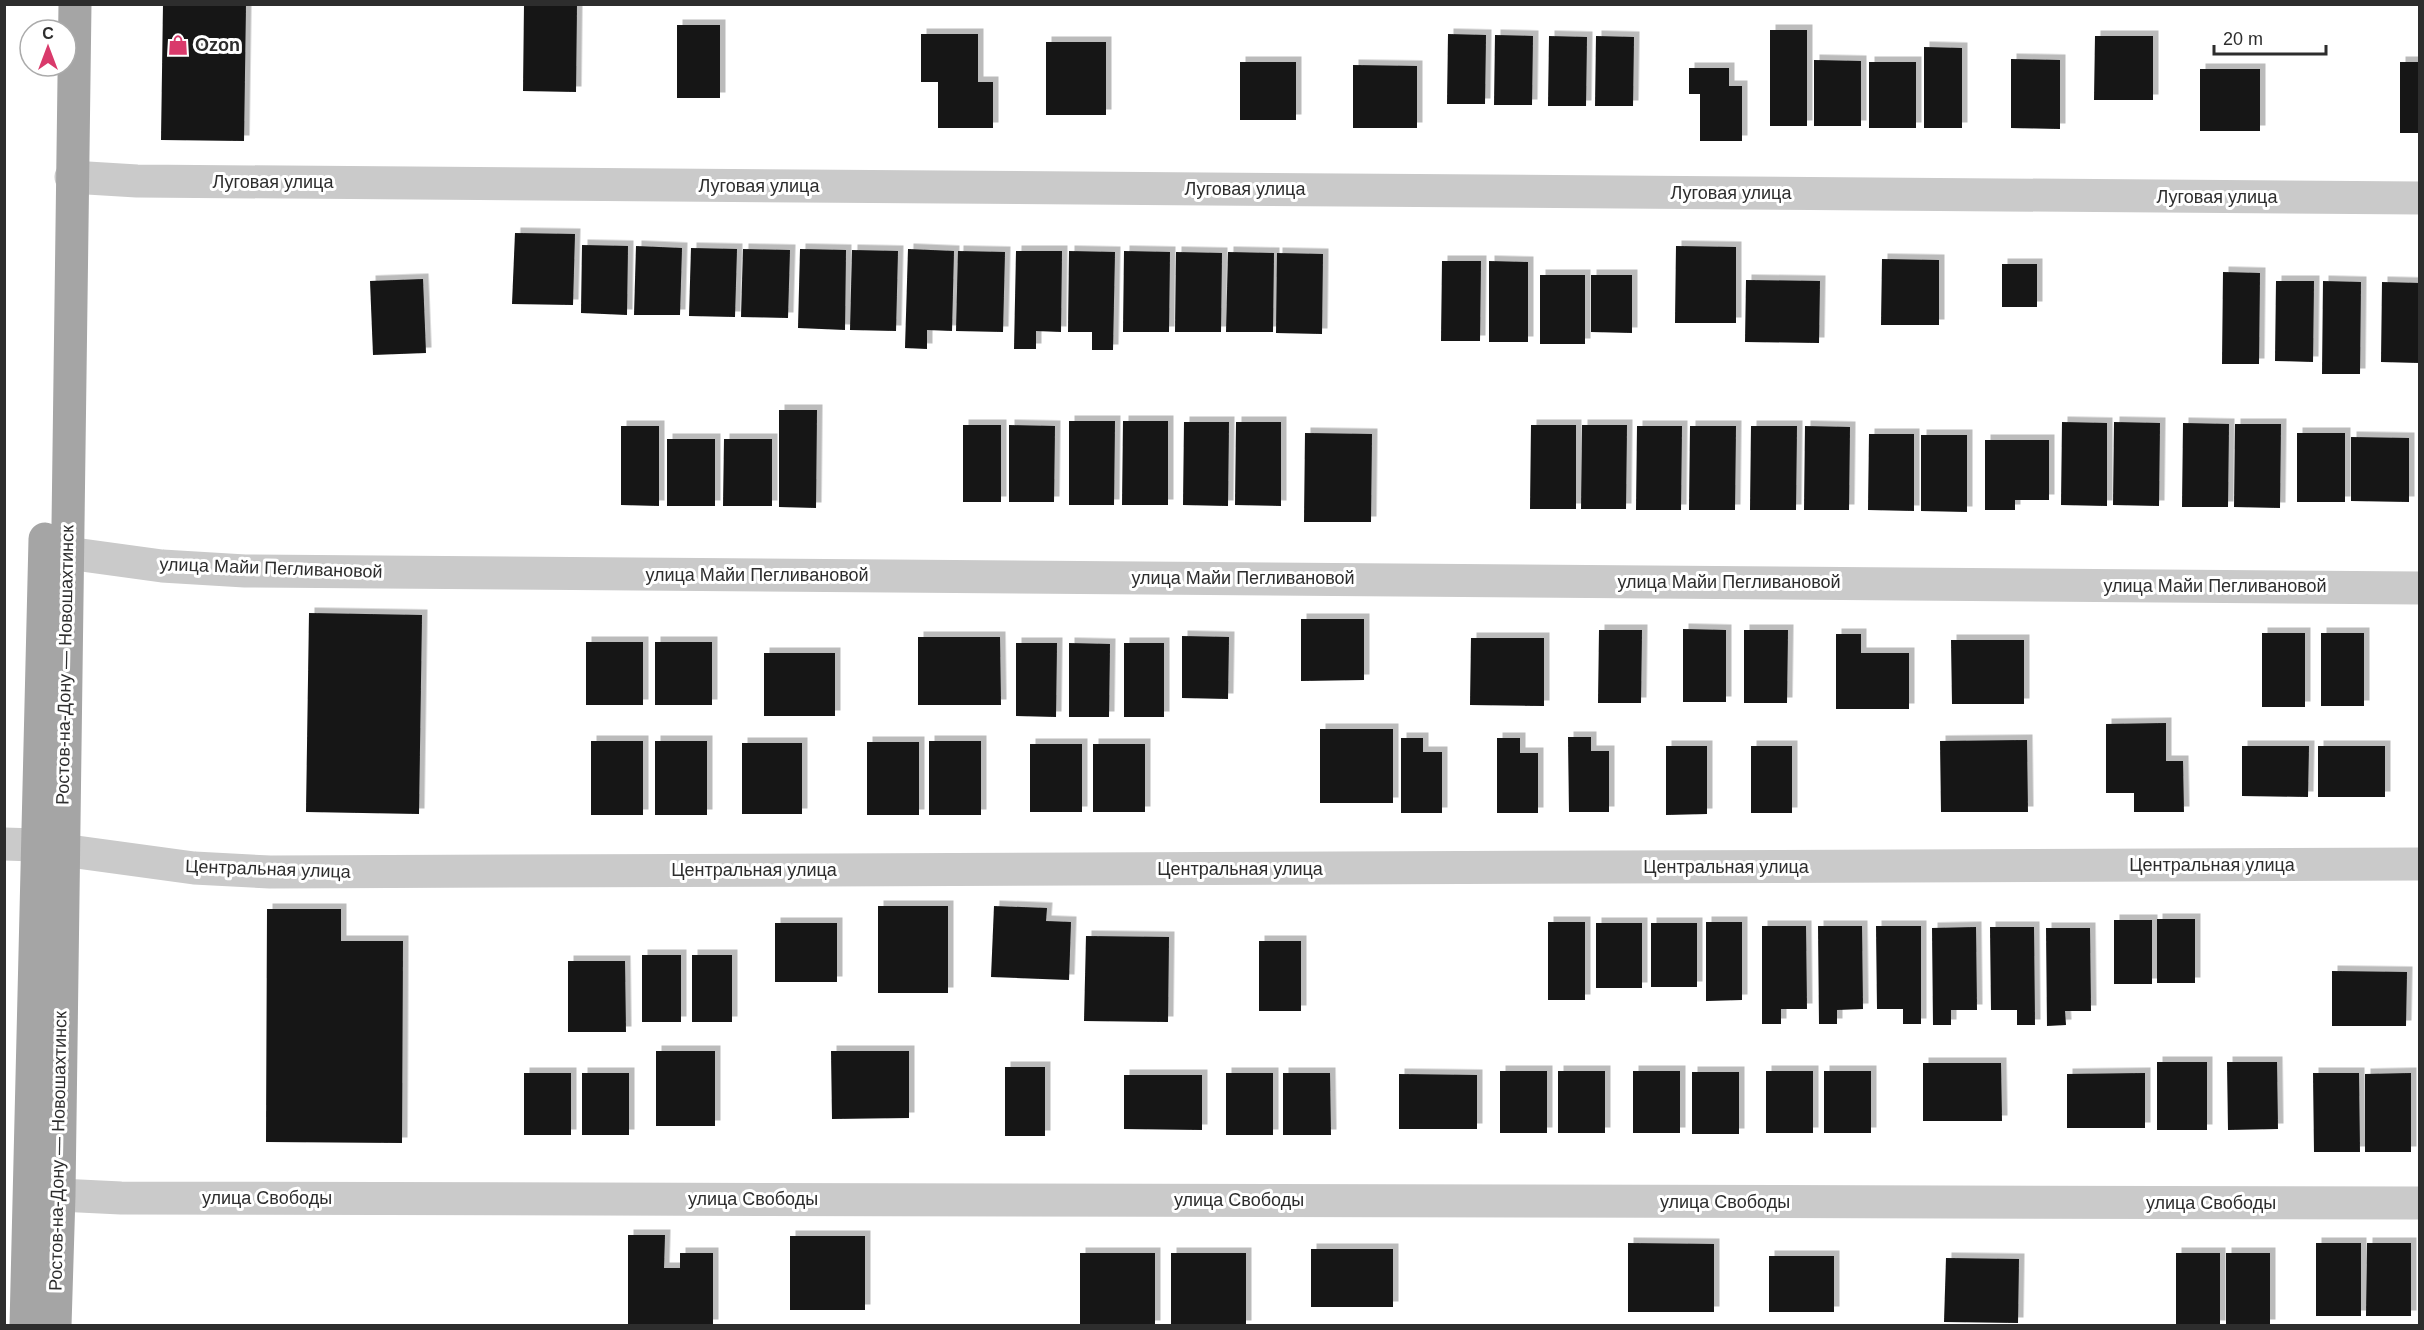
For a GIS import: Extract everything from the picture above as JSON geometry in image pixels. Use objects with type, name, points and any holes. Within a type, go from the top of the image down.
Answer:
[{"type":"main road","name":"Ростов-на-Дону — Новошахтинск","points":[[26,1326],[49,848],[67,553],[75,4]]},
{"type":"main road","name":"Ростов-на-Дону — Новошахтинск","points":[[54,78],[49,848],[60,1196],[55,1326]]},
{"type":"street","name":"Луговая улица","points":[[71,177],[149,181],[2420,198]]},
{"type":"street","name":"улица Майи Пегливановой","points":[[67,553],[162,566],[244,571],[2420,588]]},
{"type":"street","name":"Центральная улица","points":[[4,844],[194,868],[270,872],[2420,864]]},
{"type":"street","name":"улица Свободы","points":[[60,1196],[121,1198],[2420,1203]]},
{"type":"building","points":[[163,4],[246,4],[244,141],[161,140]]},
{"type":"building","points":[[524,4],[577,4],[576,92],[523,91]]},
{"type":"building","points":[[677,25],[720,25],[720,98],[677,98]]},
{"type":"building","points":[[1770,30],[1807,30],[1807,126],[1770,126]]},
{"type":"building","points":[[921,34],[978,34],[978,82],[993,82],[993,128],[938,128],[938,82],[921,82]]},
{"type":"building","points":[[1448,34],[1486,35],[1485,104],[1447,104]]},
{"type":"building","points":[[1495,35],[1533,36],[1532,105],[1494,105]]},
{"type":"building","points":[[1549,36],[1587,37],[1586,106],[1548,106]]},
{"type":"building","points":[[1596,36],[1634,37],[1633,106],[1595,106]]},
{"type":"building","points":[[2095,36],[2153,36],[2153,100],[2094,100]]},
{"type":"building","points":[[1046,42],[1106,42],[1106,115],[1046,115]]},
{"type":"building","points":[[1924,47],[1962,48],[1962,128],[1924,128]]},
{"type":"building","points":[[2011,59],[2060,60],[2060,129],[2011,128]]},
{"type":"building","points":[[1814,60],[1861,61],[1861,126],[1814,126]]},
{"type":"building","points":[[1240,62],[1296,62],[1296,120],[1240,120]]},
{"type":"building","points":[[1869,62],[1916,62],[1916,128],[1869,128]]},
{"type":"building","points":[[2400,62],[2420,62],[2420,133],[2400,133]]},
{"type":"building","points":[[1353,65],[1417,66],[1417,128],[1353,128]]},
{"type":"building","points":[[1689,68],[1729,68],[1729,86],[1742,86],[1742,141],[1700,141],[1700,94],[1689,94]]},
{"type":"building","points":[[2200,69],[2260,69],[2260,131],[2200,131]]},
{"type":"building","points":[[515,233],[575,234],[573,305],[512,304]]},
{"type":"building","points":[[582,245],[628,246],[627,315],[581,313]]},
{"type":"building","points":[[636,246],[682,248],[680,315],[634,315]]},
{"type":"building","points":[[1676,246],[1736,247],[1736,323],[1675,323]]},
{"type":"building","points":[[691,248],[737,249],[735,317],[689,316]]},
{"type":"building","points":[[743,249],[790,250],[788,318],[741,317]]},
{"type":"building","points":[[800,249],[846,250],[845,330],[798,328]]},
{"type":"building","points":[[908,249],[954,251],[952,331],[927,330],[927,349],[905,348]]},
{"type":"building","points":[[852,250],[898,251],[896,331],[850,330]]},
{"type":"building","points":[[958,251],[1005,252],[1003,332],[956,331]]},
{"type":"building","points":[[1016,251],[1062,251],[1061,332],[1036,331],[1036,349],[1014,349]]},
{"type":"building","points":[[1069,251],[1115,252],[1113,350],[1092,350],[1092,332],[1068,332]]},
{"type":"building","points":[[1124,251],[1170,252],[1169,332],[1123,332]]},
{"type":"building","points":[[1176,252],[1222,253],[1221,332],[1175,332]]},
{"type":"building","points":[[1228,252],[1274,253],[1273,332],[1226,332]]},
{"type":"building","points":[[1277,253],[1323,254],[1322,334],[1276,333]]},
{"type":"building","points":[[1882,259],[1939,260],[1939,325],[1881,325]]},
{"type":"building","points":[[1442,261],[1481,261],[1480,341],[1441,341]]},
{"type":"building","points":[[1489,261],[1528,262],[1528,342],[1489,342]]},
{"type":"building","points":[[2002,264],[2037,264],[2037,307],[2002,307]]},
{"type":"building","points":[[2223,272],[2260,273],[2259,364],[2222,364]]},
{"type":"building","points":[[1540,275],[1585,275],[1585,344],[1540,344]]},
{"type":"building","points":[[1591,275],[1632,275],[1632,333],[1591,332]]},
{"type":"building","points":[[423,279],[426,353],[373,355],[370,281]]},
{"type":"building","points":[[1746,280],[1820,281],[1819,343],[1745,342]]},
{"type":"building","points":[[2276,281],[2314,281],[2313,362],[2275,361]]},
{"type":"building","points":[[2323,281],[2361,282],[2360,374],[2322,374]]},
{"type":"building","points":[[2382,282],[2420,283],[2419,363],[2381,362]]},
{"type":"building","points":[[779,410],[817,410],[816,508],[779,507]]},
{"type":"building","points":[[1069,421],[1115,421],[1114,505],[1069,505]]},
{"type":"building","points":[[1123,421],[1168,421],[1168,505],[1122,505]]},
{"type":"building","points":[[1184,422],[1229,422],[1228,506],[1183,505]]},
{"type":"building","points":[[1236,422],[1281,422],[1281,506],[1235,505]]},
{"type":"building","points":[[2062,422],[2107,423],[2107,506],[2061,505]]},
{"type":"building","points":[[2114,422],[2160,423],[2159,506],[2113,505]]},
{"type":"building","points":[[2183,423],[2229,424],[2228,507],[2182,507]]},
{"type":"building","points":[[2235,424],[2281,424],[2280,508],[2234,507]]},
{"type":"building","points":[[963,425],[1001,425],[1001,502],[963,502]]},
{"type":"building","points":[[1009,425],[1055,426],[1054,502],[1009,502]]},
{"type":"building","points":[[1531,425],[1576,425],[1576,509],[1530,509]]},
{"type":"building","points":[[1582,425],[1627,425],[1626,509],[1581,509]]},
{"type":"building","points":[[621,426],[659,426],[659,506],[621,505]]},
{"type":"building","points":[[1637,426],[1682,426],[1681,510],[1636,510]]},
{"type":"building","points":[[1690,426],[1736,426],[1735,510],[1689,510]]},
{"type":"building","points":[[1751,426],[1797,426],[1796,510],[1750,510]]},
{"type":"building","points":[[1805,426],[1850,427],[1849,510],[1804,510]]},
{"type":"building","points":[[1305,433],[1372,434],[1371,522],[1304,522]]},
{"type":"building","points":[[2297,433],[2345,433],[2345,502],[2297,502]]},
{"type":"building","points":[[1869,434],[1914,434],[1914,511],[1868,510]]},
{"type":"building","points":[[1921,435],[1967,435],[1967,512],[1921,511]]},
{"type":"building","points":[[2351,437],[2409,438],[2409,502],[2351,501]]},
{"type":"building","points":[[667,439],[715,439],[715,506],[667,506]]},
{"type":"building","points":[[724,439],[772,439],[772,506],[723,506]]},
{"type":"building","points":[[1985,440],[2049,440],[2049,500],[2015,500],[2015,510],[1985,510]]},
{"type":"building","points":[[309,613],[422,615],[419,814],[306,812]]},
{"type":"building","points":[[1301,619],[1364,619],[1364,680],[1301,681]]},
{"type":"building","points":[[1683,629],[1726,630],[1726,702],[1683,702]]},
{"type":"building","points":[[1599,630],[1642,630],[1641,703],[1598,703]]},
{"type":"building","points":[[1744,630],[1788,630],[1787,703],[1744,703]]},
{"type":"building","points":[[2262,633],[2305,633],[2305,707],[2262,707]]},
{"type":"building","points":[[2321,633],[2364,633],[2364,706],[2321,706]]},
{"type":"building","points":[[1836,634],[1861,634],[1861,653],[1909,653],[1909,709],[1836,709]]},
{"type":"building","points":[[1182,636],[1229,637],[1228,699],[1182,698]]},
{"type":"building","points":[[918,637],[1000,637],[1001,705],[918,705]]},
{"type":"building","points":[[1471,638],[1544,638],[1544,706],[1470,705]]},
{"type":"building","points":[[1951,640],[2024,640],[2024,704],[1952,704]]},
{"type":"building","points":[[586,642],[643,642],[643,705],[586,705]]},
{"type":"building","points":[[655,642],[712,642],[712,705],[655,705]]},
{"type":"building","points":[[1016,643],[1057,643],[1056,717],[1016,716]]},
{"type":"building","points":[[1069,643],[1110,644],[1109,717],[1069,717]]},
{"type":"building","points":[[1124,643],[1164,643],[1164,717],[1124,717]]},
{"type":"building","points":[[764,653],[835,653],[835,716],[764,716]]},
{"type":"building","points":[[2166,723],[2166,761],[2183,761],[2184,812],[2134,812],[2134,793],[2106,793],[2106,724]]},
{"type":"building","points":[[1320,729],[1393,729],[1393,803],[1320,803]]},
{"type":"building","points":[[1568,737],[1591,737],[1591,751],[1609,751],[1609,812],[1569,812]]},
{"type":"building","points":[[1401,738],[1423,738],[1423,752],[1442,752],[1442,813],[1401,813]]},
{"type":"building","points":[[1497,738],[1520,738],[1520,753],[1538,753],[1538,813],[1497,813]]},
{"type":"building","points":[[2027,740],[2028,812],[1941,812],[1940,741]]},
{"type":"building","points":[[591,741],[643,741],[643,815],[591,815]]},
{"type":"building","points":[[655,741],[707,741],[707,815],[655,815]]},
{"type":"building","points":[[929,741],[981,741],[981,815],[929,815]]},
{"type":"building","points":[[867,742],[919,742],[919,815],[867,815]]},
{"type":"building","points":[[742,743],[802,743],[802,814],[742,814]]},
{"type":"building","points":[[1030,744],[1082,744],[1082,812],[1030,812]]},
{"type":"building","points":[[1093,744],[1145,744],[1145,812],[1093,812]]},
{"type":"building","points":[[1666,746],[1707,746],[1707,814],[1666,815]]},
{"type":"building","points":[[1751,746],[1792,746],[1792,813],[1751,813]]},
{"type":"building","points":[[2242,746],[2309,746],[2308,797],[2242,796]]},
{"type":"building","points":[[2318,746],[2385,746],[2385,797],[2318,797]]},
{"type":"building","points":[[878,906],[948,906],[948,993],[878,993]]},
{"type":"building","points":[[994,906],[1047,908],[1046,921],[1071,922],[1069,980],[991,977]]},
{"type":"building","points":[[267,909],[341,909],[341,941],[403,941],[402,1143],[266,1142]]},
{"type":"building","points":[[2157,919],[2195,919],[2195,983],[2157,983]]},
{"type":"building","points":[[2114,920],[2152,920],[2152,984],[2114,984]]},
{"type":"building","points":[[1548,922],[1585,922],[1585,1000],[1548,1000]]},
{"type":"building","points":[[1706,922],[1742,922],[1742,1000],[1706,1001]]},
{"type":"building","points":[[775,923],[837,923],[837,982],[775,982]]},
{"type":"building","points":[[1596,923],[1642,923],[1642,988],[1596,988]]},
{"type":"building","points":[[1651,923],[1697,923],[1697,987],[1651,987]]},
{"type":"building","points":[[1762,926],[1806,926],[1807,1009],[1781,1009],[1781,1024],[1762,1024]]},
{"type":"building","points":[[1818,926],[1862,926],[1863,1009],[1837,1010],[1837,1024],[1819,1024]]},
{"type":"building","points":[[1876,926],[1921,926],[1921,1024],[1903,1024],[1903,1009],[1877,1009]]},
{"type":"building","points":[[1976,927],[1977,1010],[1951,1010],[1951,1025],[1933,1025],[1932,928]]},
{"type":"building","points":[[1990,927],[2034,927],[2035,1025],[2017,1025],[2017,1010],[1991,1010]]},
{"type":"building","points":[[2046,928],[2090,928],[2091,1011],[2065,1011],[2066,1025],[2047,1026]]},
{"type":"building","points":[[1086,936],[1169,937],[1168,1022],[1084,1021]]},
{"type":"building","points":[[1259,941],[1301,941],[1301,1011],[1259,1011]]},
{"type":"building","points":[[642,955],[681,955],[681,1022],[642,1022]]},
{"type":"building","points":[[692,955],[732,955],[732,1022],[692,1022]]},
{"type":"building","points":[[568,961],[625,961],[626,1032],[568,1032]]},
{"type":"building","points":[[2332,971],[2407,972],[2406,1026],[2332,1026]]},
{"type":"building","points":[[656,1051],[715,1051],[715,1126],[656,1126]]},
{"type":"building","points":[[831,1051],[909,1051],[909,1118],[832,1119]]},
{"type":"building","points":[[2157,1062],[2207,1062],[2207,1130],[2157,1130]]},
{"type":"building","points":[[2227,1062],[2277,1062],[2278,1129],[2228,1130]]},
{"type":"building","points":[[1923,1063],[2001,1063],[2002,1121],[1923,1121]]},
{"type":"building","points":[[1005,1067],[1045,1067],[1045,1136],[1005,1136]]},
{"type":"building","points":[[1500,1071],[1547,1071],[1547,1133],[1500,1133]]},
{"type":"building","points":[[1558,1071],[1605,1071],[1605,1133],[1558,1133]]},
{"type":"building","points":[[1633,1071],[1680,1071],[1680,1133],[1633,1133]]},
{"type":"building","points":[[1766,1071],[1813,1071],[1813,1133],[1766,1133]]},
{"type":"building","points":[[1824,1071],[1871,1071],[1871,1133],[1824,1133]]},
{"type":"building","points":[[1692,1072],[1739,1072],[1739,1134],[1692,1134]]},
{"type":"building","points":[[524,1073],[571,1073],[571,1135],[524,1135]]},
{"type":"building","points":[[582,1073],[629,1073],[629,1135],[582,1135]]},
{"type":"building","points":[[1226,1073],[1273,1073],[1273,1135],[1226,1135]]},
{"type":"building","points":[[1283,1073],[1330,1073],[1331,1135],[1283,1135]]},
{"type":"building","points":[[2145,1073],[2145,1128],[2067,1128],[2067,1074]]},
{"type":"building","points":[[2313,1073],[2359,1073],[2360,1152],[2314,1152]]},
{"type":"building","points":[[2411,1073],[2411,1152],[2365,1152],[2365,1074]]},
{"type":"building","points":[[1399,1074],[1477,1075],[1477,1129],[1399,1129]]},
{"type":"building","points":[[1124,1075],[1202,1075],[1202,1130],[1124,1129]]},
{"type":"building","points":[[628,1235],[665,1235],[664,1268],[680,1268],[680,1253],[713,1253],[713,1325],[628,1325]]},
{"type":"building","points":[[790,1236],[865,1236],[865,1310],[790,1310]]},
{"type":"building","points":[[1628,1243],[1714,1244],[1714,1312],[1628,1312]]},
{"type":"building","points":[[2316,1243],[2361,1243],[2361,1316],[2316,1316]]},
{"type":"building","points":[[2367,1243],[2411,1243],[2411,1316],[2366,1316]]},
{"type":"building","points":[[1311,1249],[1393,1249],[1393,1307],[1311,1307]]},
{"type":"building","points":[[1080,1253],[1155,1253],[1155,1326],[1080,1326]]},
{"type":"building","points":[[1171,1253],[1246,1253],[1246,1326],[1171,1326]]},
{"type":"building","points":[[2176,1253],[2220,1253],[2220,1326],[2176,1325]]},
{"type":"building","points":[[2226,1253],[2270,1253],[2270,1325],[2226,1325]]},
{"type":"building","points":[[1769,1256],[1834,1256],[1834,1312],[1769,1312]]},
{"type":"building","points":[[1946,1258],[2019,1259],[2018,1323],[1944,1322]]},
{"type":"place","name":"Ozon","points":[[178,45]]}]
